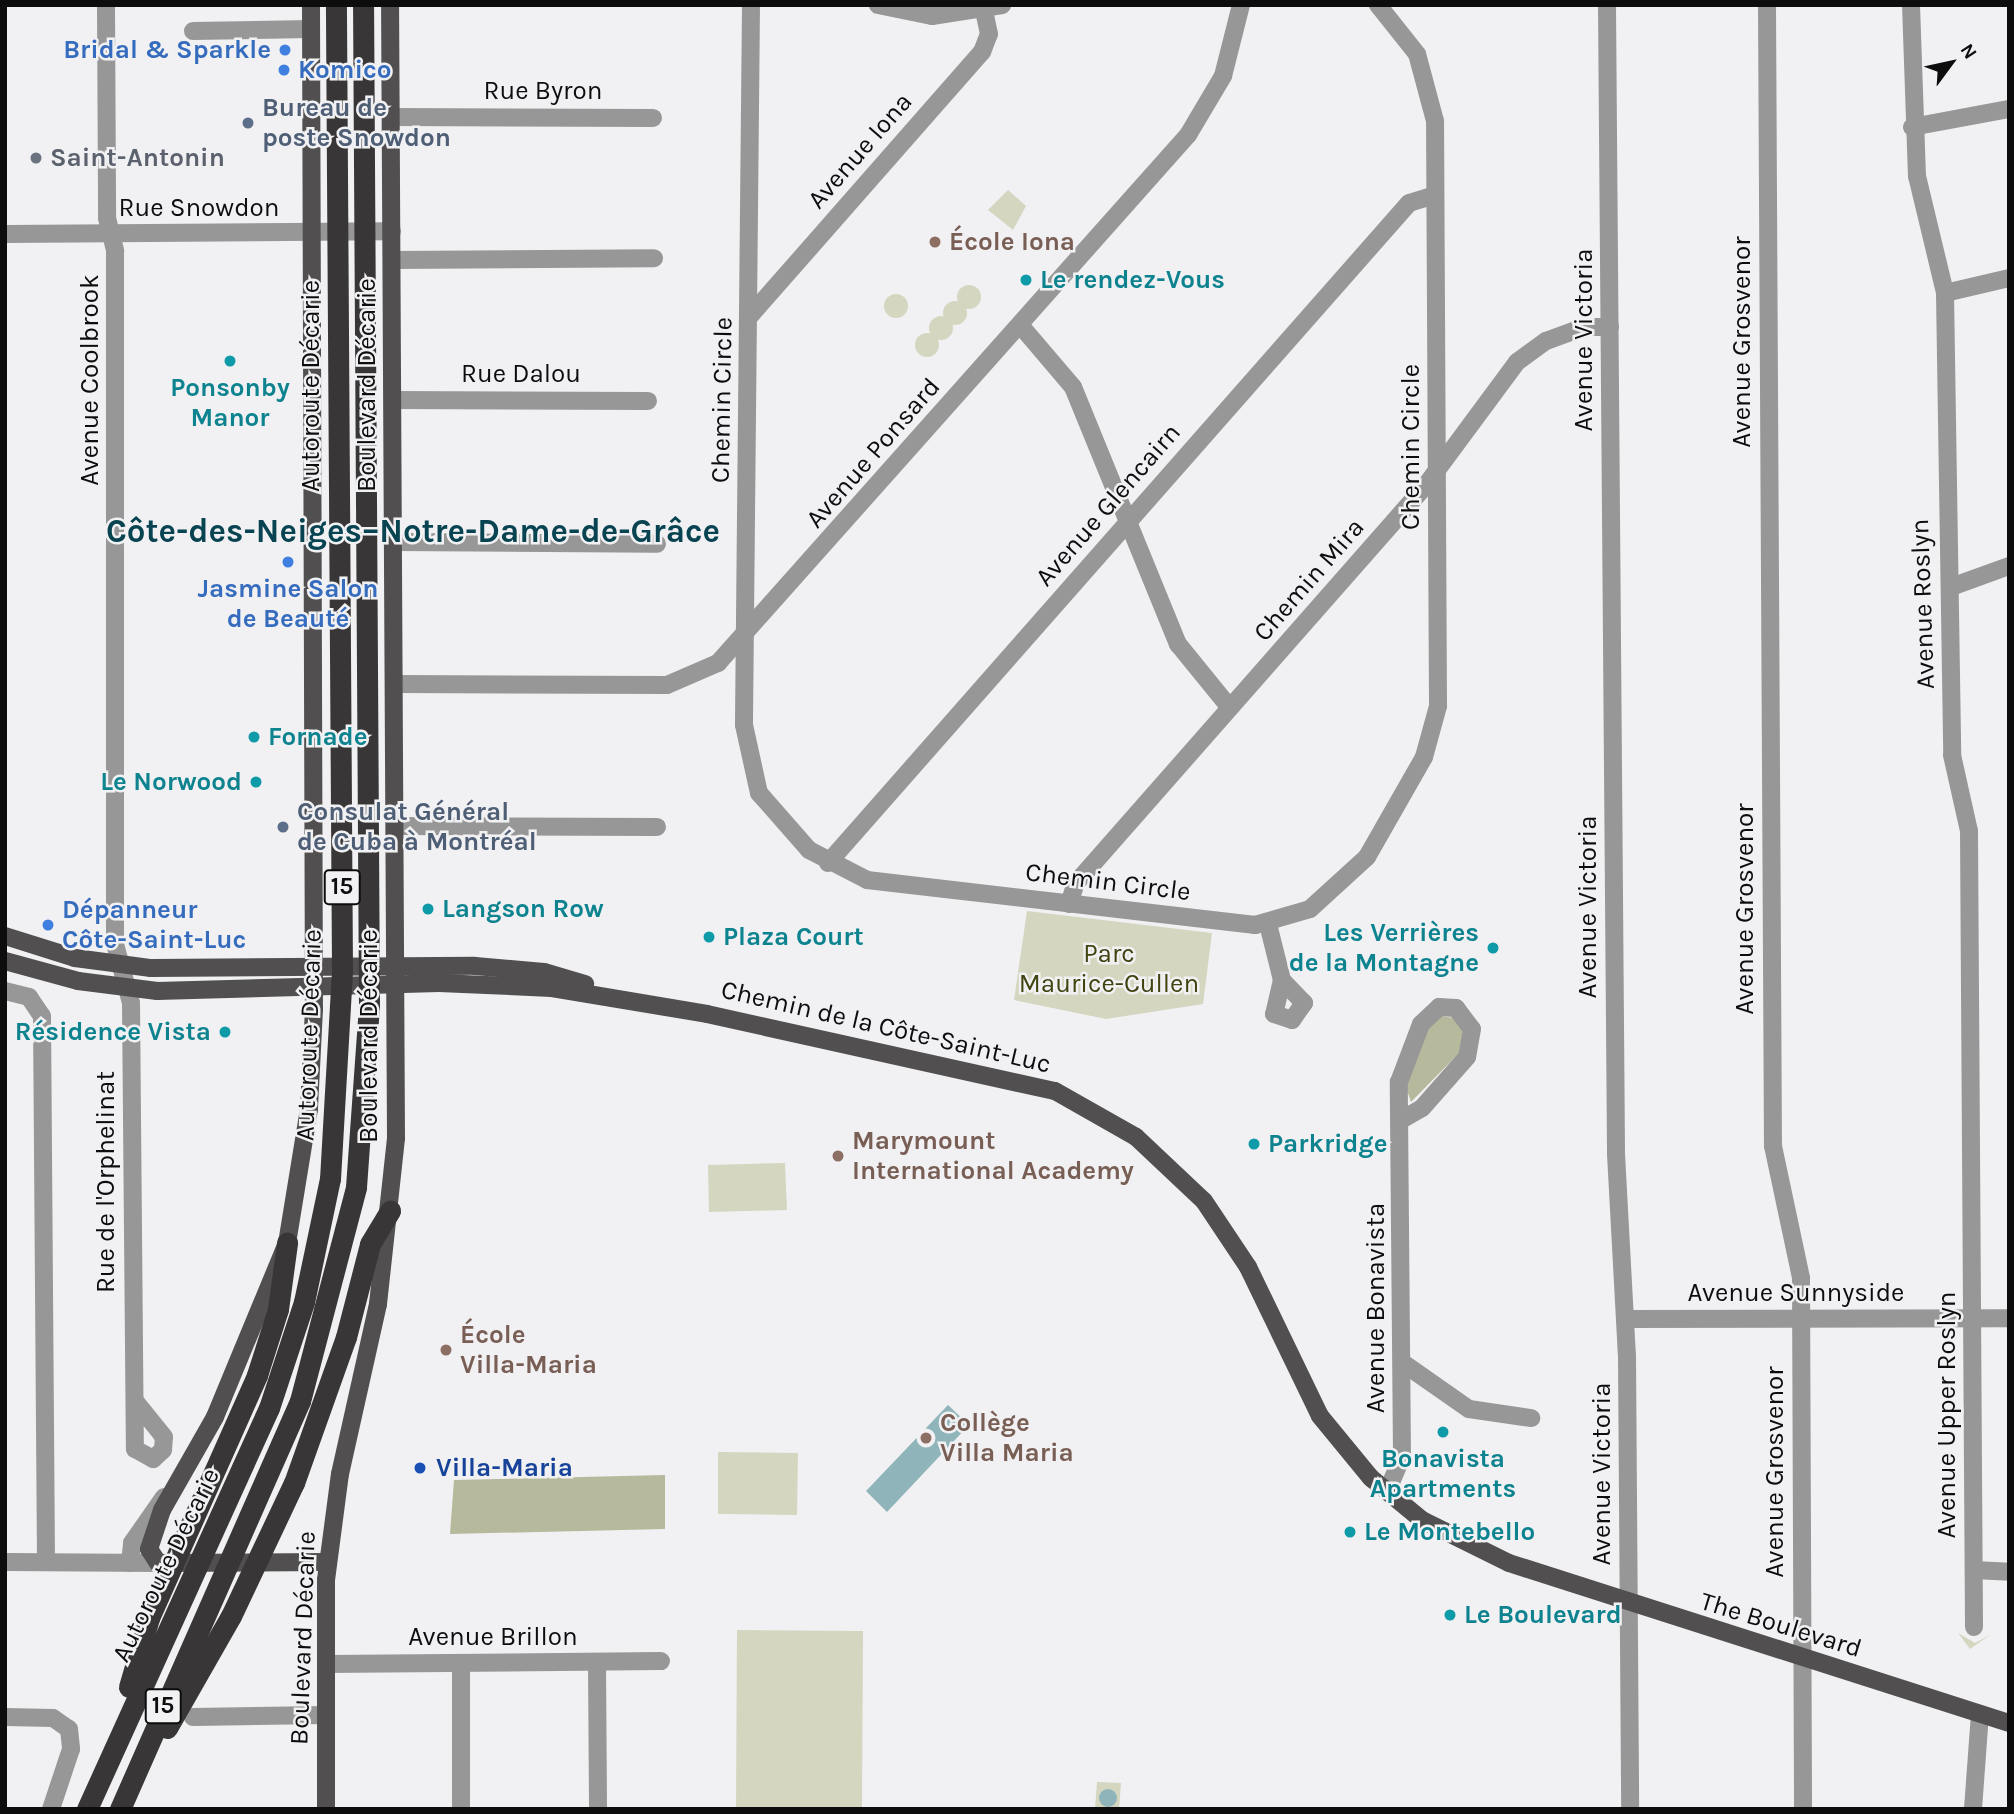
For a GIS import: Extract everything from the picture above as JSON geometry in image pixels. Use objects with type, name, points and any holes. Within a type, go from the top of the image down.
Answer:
[{"type":"highway","name":"Autoroute Décarie","points":[[86,1809],[121,1726],[269,1408],[304,1302],[330,1179],[342,970],[336,5]]},
{"type":"highway","name":"Autoroute Décarie","points":[[120,1809],[292,1423],[326,1319],[356,1187],[369,985],[363,5]]},
{"type":"highway","points":[[120,1809],[231,1616],[288,1496],[331,1387],[370,1244],[390,1211]]},
{"type":"highway","points":[[121,1726],[139,1643],[257,1375],[278,1309],[287,1243]]},
{"type":"main road","name":"Boulevard Décarie","points":[[158,1563],[150,1538],[188,1466],[287,1243],[308,1122],[320,987],[311,5]]},
{"type":"main road","name":"Boulevard Décarie","points":[[326,1809],[328,1562],[390,1211],[391,966],[396,826],[393,260],[387,232],[391,117],[390,5]]},
{"type":"main road","name":"Chemin de la Côte-Saint-Luc","points":[[5,936],[118,965],[391,966],[544,972],[629,998]]},
{"type":"main road","name":"Chemin de la Côte-Saint-Luc","points":[[5,961],[127,989],[510,984],[629,998],[1009,1077],[1055,1091],[1123,1128],[1174,1169],[1221,1223],[1314,1408],[1387,1492],[1457,1541],[1539,1573]]},
{"type":"main road","points":[[158,1563],[328,1562]]},
{"type":"main road","name":"The Boulevard","points":[[1539,1573],[1802,1660],[2009,1723]]},
{"type":"street","name":"Avenue Coolbrook","points":[[106,5],[111,235],[118,965]]},
{"type":"street","name":"Chemin Circle","points":[[751,5],[745,740],[754,781],[781,825],[828,863],[877,882],[1268,924],[1310,909],[1357,868],[1387,828],[1429,746],[1439,694],[1435,195],[1428,84],[1412,47],[1378,5]]},
{"type":"street","points":[[878,5],[932,16],[993,8]]},
{"type":"street","name":"Avenue Ponsard","points":[[395,684],[667,685],[707,671],[746,635],[1195,126],[1223,76],[1241,5]]},
{"type":"street","name":"Avenue Victoria","points":[[1607,5],[1616,1154],[1625,1319],[1630,1809]]},
{"type":"street","name":"Avenue Grosvenor","points":[[1767,5],[1773,1146],[1800,1262],[1803,1809]]},
{"type":"street","name":"Avenue Roslyn","points":[[1911,5],[1912,127],[1945,293],[1952,755],[1969,831],[1972,1203]]},
{"type":"street","name":"Avenue Iona","points":[[749,317],[982,52],[989,34],[993,8]]},
{"type":"street","points":[[193,31],[311,29]]},
{"type":"street","points":[[1912,127],[2009,109]]},
{"type":"street","name":"Rue Byron","points":[[391,117],[653,118]]},
{"type":"street","name":"Avenue Glencairn","points":[[828,863],[1409,203],[1435,195]]},
{"type":"street","name":"Rue Snowdon","points":[[5,234],[387,232]]},
{"type":"street","points":[[393,260],[654,258]]},
{"type":"street","points":[[1945,293],[2009,278]]},
{"type":"street","points":[[1021,326],[1073,387],[1182,653],[1230,708]]},
{"type":"street","name":"Chemin Mira","points":[[1069,904],[1076,883],[1438,469],[1530,350],[1584,327],[1609,327]]},
{"type":"street","name":"Rue Dalou","points":[[393,400],[648,401]]},
{"type":"street","points":[[394,542],[657,544]]},
{"type":"street","points":[[1951,587],[2009,566]]},
{"type":"street","points":[[396,826],[657,827]]},
{"type":"street","points":[[1268,924],[1282,981]]},
{"type":"street","name":"Rue de l'Orphelinat","points":[[118,965],[127,989],[135,1401]]},
{"type":"street","points":[[5,991],[35,1001],[42,1016],[46,1561]]},
{"type":"street","name":"Avenue Bonavista","points":[[1387,1492],[1401,1470],[1403,1363],[1399,1082],[1409,1045],[1435,1010],[1456,1008],[1470,1024],[1467,1057],[1422,1108],[1401,1120]]},
{"type":"street","name":"Avenue Upper Roslyn","points":[[1972,1203],[1974,1628]]},
{"type":"street","name":"Avenue Sunnyside","points":[[1625,1319],[2009,1318]]},
{"type":"street","points":[[1403,1363],[1469,1409],[1531,1418]]},
{"type":"street","name":"Boulevard Décarie","points":[[130,1563],[134,1539],[188,1466]]},
{"type":"street","points":[[5,1562],[158,1563]]},
{"type":"street","points":[[1974,1570],[2009,1572]]},
{"type":"street","name":"Avenue Brillon","points":[[326,1664],[661,1661]]},
{"type":"street","points":[[597,1662],[598,1809]]},
{"type":"street","points":[[461,1663],[461,1809]]},
{"type":"street","points":[[1973,1809],[1980,1714]]},
{"type":"street","points":[[193,1717],[326,1715]]},
{"type":"street","points":[[5,1717],[53,1718],[69,1729],[71,1749],[51,1809]]},
{"type":"green space","points":[[1008,190],[1026,206],[1013,230],[988,210]]},
{"type":"green space","points":[[969,285],[978,288],[981,297],[978,306],[969,309],[960,306],[957,297],[960,288]]},
{"type":"green space","points":[[896,294],[905,297],[908,306],[905,315],[896,318],[887,315],[884,306],[887,297]]},
{"type":"green space","points":[[955,301],[964,304],[967,313],[964,322],[955,325],[946,322],[943,313],[946,304]]},
{"type":"green space","points":[[941,316],[950,319],[953,328],[950,337],[941,340],[932,337],[929,328],[932,319]]},
{"type":"green space","points":[[927,333],[936,336],[939,345],[936,354],[927,357],[918,354],[915,345],[918,336]]},
{"type":"green space","name":"Parc Maurice-Cullen","points":[[1027,911],[1212,933],[1203,1004],[1106,1019],[1014,1000]]},
{"type":"green space","points":[[1442,1016],[1454,1018],[1463,1030],[1459,1053],[1411,1102],[1406,1087],[1427,1028]]},
{"type":"green space","points":[[785,1163],[787,1210],[709,1212],[708,1165]]},
{"type":"green space","points":[[718,1452],[798,1453],[797,1515],[718,1514]]},
{"type":"green space","points":[[665,1475],[665,1529],[450,1534],[454,1480]]},
{"type":"green space","points":[[737,1630],[863,1631],[862,1809],[736,1809]]},
{"type":"green space","points":[[1958,1633],[1975,1643],[1990,1635],[1970,1649]]},
{"type":"green space","points":[[1097,1782],[1121,1783],[1119,1809],[1095,1809]]},
{"type":"water","points":[[948,1405],[969,1425],[887,1512],[866,1491]]},
{"type":"water","points":[[1108,1789],[1114,1792],[1117,1798],[1114,1804],[1108,1807],[1102,1804],[1099,1798],[1102,1792]]},
{"type":"place","name":"Bridal & Sparkle","points":[[285,50]]},
{"type":"place","name":"Komico","points":[[284,70]]},
{"type":"place","name":"Bureau de poste Snowdon","points":[[248,123]]},
{"type":"place","name":"Saint-Antonin","points":[[36,158]]},
{"type":"place","name":"École Iona","points":[[935,242]]},
{"type":"place","name":"Le rendez-Vous","points":[[1026,280]]},
{"type":"place","name":"Ponsonby Manor","points":[[230,361]]},
{"type":"place","name":"Jasmine Salon de Beauté","points":[[288,562]]},
{"type":"place","name":"Fornade","points":[[254,737]]},
{"type":"place","name":"Le Norwood","points":[[256,782]]},
{"type":"place","name":"Consulat Général de Cuba à Montréal","points":[[283,827]]},
{"type":"place","name":"Langson Row","points":[[428,909]]},
{"type":"place","name":"Dépanneur Côte-Saint-Luc","points":[[48,925]]},
{"type":"place","name":"Plaza Court","points":[[709,937]]},
{"type":"place","name":"Les Verrières de la Montagne","points":[[1493,948]]},
{"type":"place","name":"Résidence Vista","points":[[225,1032]]},
{"type":"place","name":"Parkridge","points":[[1254,1144]]},
{"type":"place","name":"Marymount International Academy","points":[[838,1156]]},
{"type":"place","name":"École Villa-Maria","points":[[446,1350]]},
{"type":"place","name":"Bonavista Apartments","points":[[1443,1432]]},
{"type":"place","name":"Collège Villa Maria","points":[[926,1438]]},
{"type":"place","name":"Villa-Maria","points":[[420,1468]]},
{"type":"place","name":"Le Montebello","points":[[1350,1532]]},
{"type":"place","name":"Le Boulevard","points":[[1450,1615]]},
{"type":"district","name":"Côte-des-Neiges–Notre-Dame-de-Grâce","points":[[413,532]]}]
